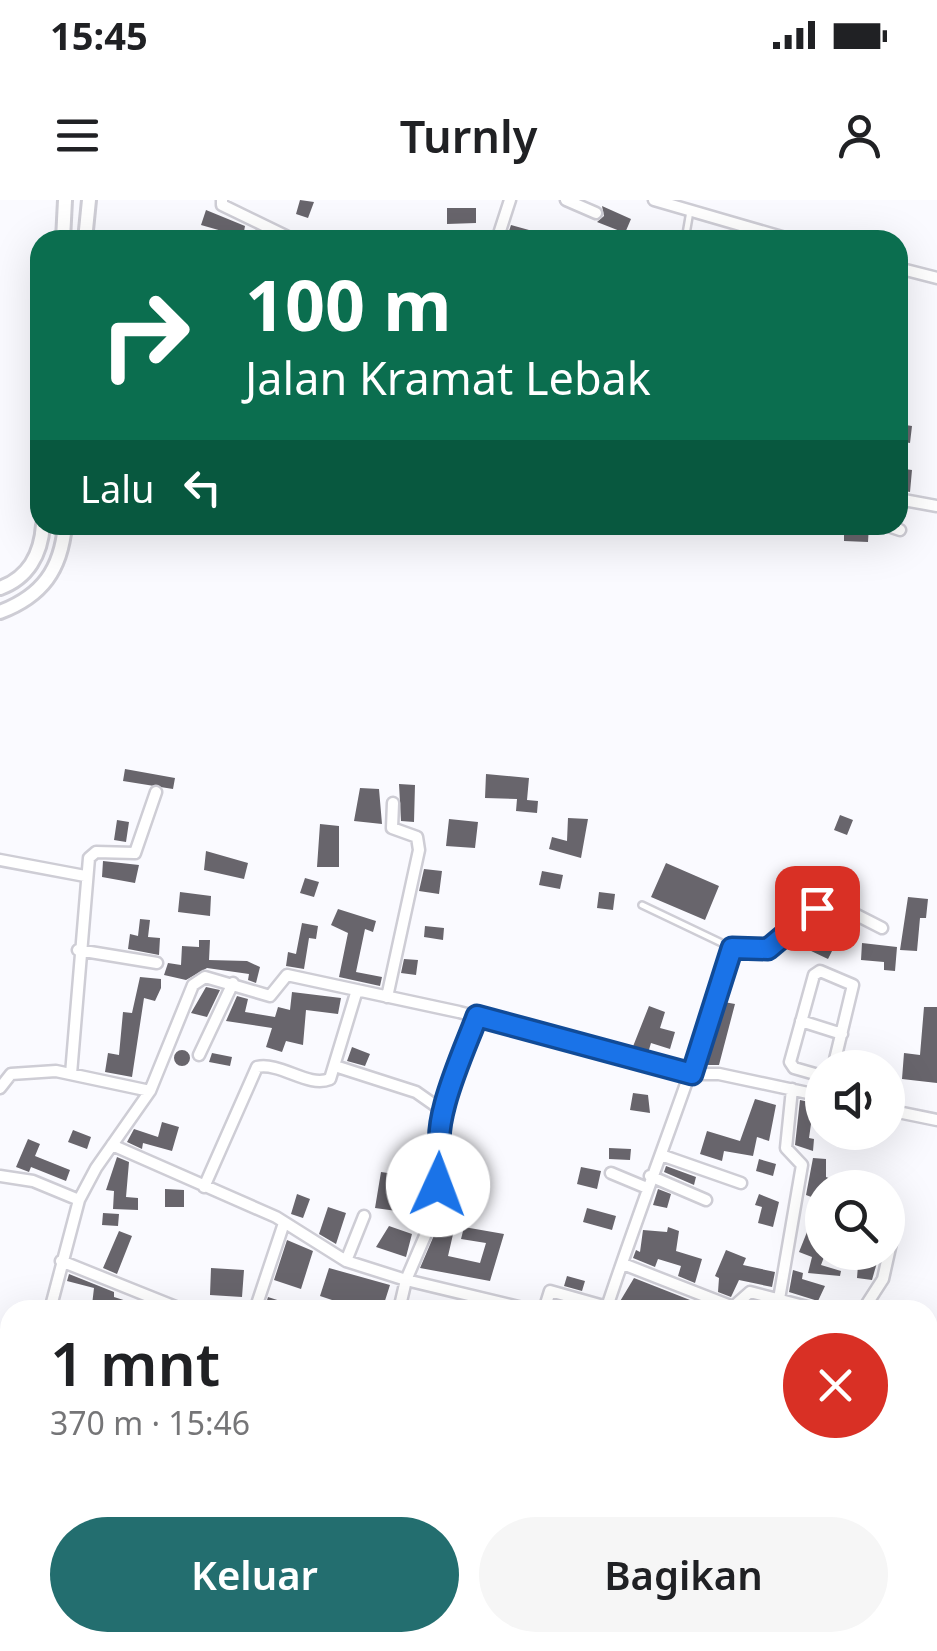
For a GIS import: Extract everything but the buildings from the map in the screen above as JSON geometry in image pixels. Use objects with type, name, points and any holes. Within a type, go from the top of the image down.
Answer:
[{"type":"street","points":[[63,230],[66,200]]},
{"type":"street","points":[[86,230],[88,200]]},
{"type":"street","points":[[208,200],[222,203],[275,230]]},
{"type":"street","points":[[500,230],[510,200]]},
{"type":"street","points":[[566,200],[596,213]]},
{"type":"street","points":[[654,200],[757,230]]},
{"type":"street","points":[[908,271],[937,278]]},
{"type":"street","points":[[908,501],[937,506]]},
{"type":"street","points":[[0,588],[21,577],[32,564],[40,535]]},
{"type":"street","points":[[0,612],[38,592],[56,570],[62,535]]},
{"type":"street","points":[[71,1074],[88,858],[96,852],[135,853],[156,792]]},
{"type":"street","points":[[387,997],[419,850],[417,837],[392,828],[393,803]]},
{"type":"street","points":[[0,860],[86,876]]},
{"type":"street","points":[[609,1300],[649,1182],[692,1074],[732,948],[768,949],[817,908],[833,903],[882,928]]},
{"type":"street","points":[[78,950],[157,962]]},
{"type":"street","points":[[805,1071],[794,1068],[790,1062],[814,974],[823,972],[852,985],[838,1050]]},
{"type":"street","points":[[52,1300],[80,1200],[112,1145],[150,1092],[194,984],[205,976],[270,996],[288,975],[477,1016],[692,1074],[718,1074],[805,1093]]},
{"type":"street","points":[[200,1055],[234,982]]},
{"type":"street","points":[[204,1188],[257,1067],[269,1065],[325,1082],[336,1066],[358,990]]},
{"type":"street","points":[[401,1300],[424,1241],[438,1185],[444,1158],[438,1150],[443,1110],[477,1016]]},
{"type":"street","points":[[802,1021],[842,1034]]},
{"type":"street","points":[[336,1066],[416,1092],[443,1110]]},
{"type":"street","points":[[0,1088],[4,1079],[17,1072],[71,1074],[150,1092]]},
{"type":"street","points":[[779,1299],[802,1165],[786,1148],[792,1090]]},
{"type":"street","points":[[905,1113],[937,1120]]},
{"type":"street","points":[[112,1145],[284,1223],[346,1261],[486,1300]]},
{"type":"street","points":[[660,1155],[741,1183]]},
{"type":"street","points":[[612,1173],[706,1200]]},
{"type":"street","points":[[0,1176],[32,1181],[80,1200]]},
{"type":"street","points":[[416,1178],[438,1185]]},
{"type":"street","points":[[346,1261],[364,1216]]},
{"type":"street","points":[[258,1300],[284,1223]]},
{"type":"street","points":[[61,1261],[158,1300]]},
{"type":"street","points":[[623,1264],[715,1300]]},
{"type":"street","points":[[872,1300],[885,1270]]},
{"type":"street","points":[[546,1300],[554,1290],[583,1300]]},
{"type":"street","points":[[741,1300],[750,1292],[783,1300]]},
{"type":"lane","points":[[687,230],[690,211]]},
{"type":"lane","points":[[642,905],[732,948]]},
{"type":"route","points":[[438,1185],[444,1158],[438,1150],[443,1110],[477,1016],[692,1074],[732,948],[762,952],[817,908]]}]
